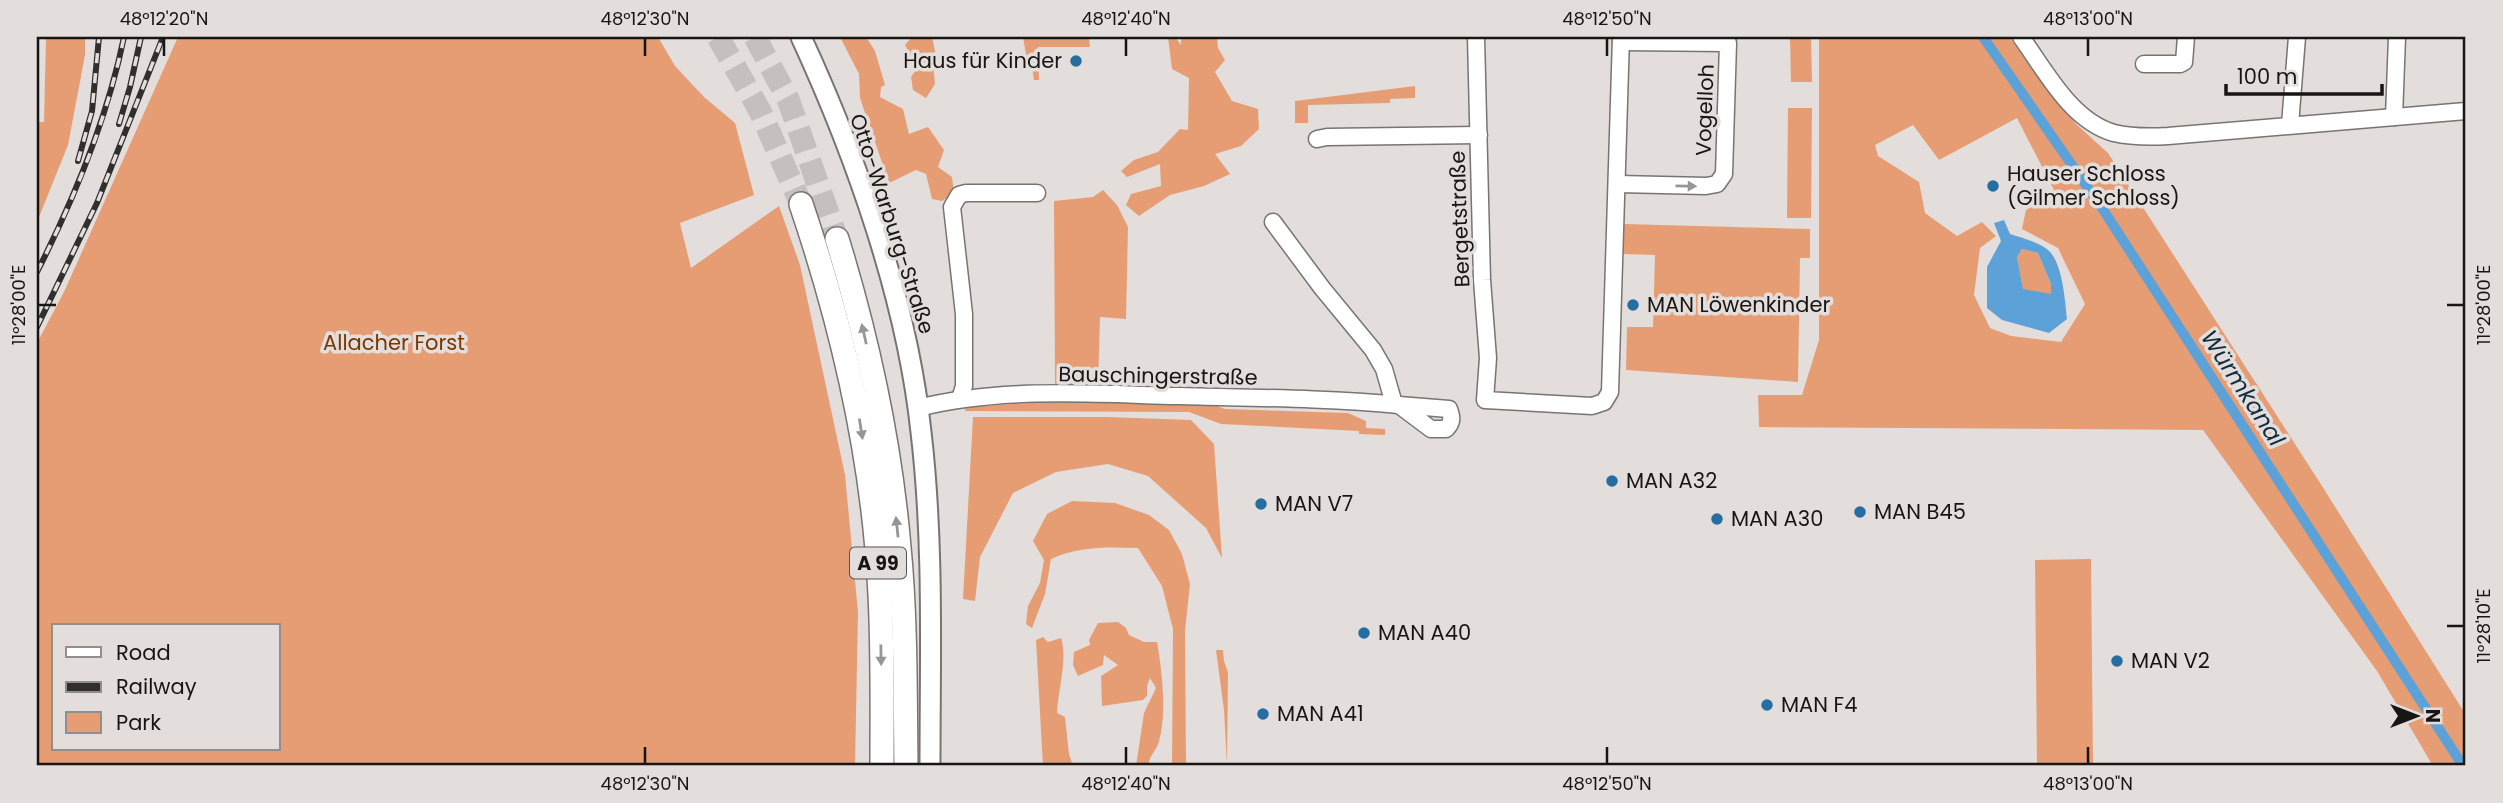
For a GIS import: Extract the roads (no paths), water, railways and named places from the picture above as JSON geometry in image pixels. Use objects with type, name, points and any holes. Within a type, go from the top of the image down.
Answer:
[{"type":"highway","name":"A 99","points":[[801,204],[841,333],[867,462],[880,595],[882,766]]},
{"type":"highway","name":"A 99","points":[[837,239],[859,310],[878,396],[894,497],[903,601],[906,766]]},
{"type":"main road","name":"Otto-Warburg-Straße","points":[[801,37],[832,109],[868,208],[907,346],[918,408],[926,478],[929,552],[930,766]]},
{"type":"street","name":"Bergetstraße","points":[[1476,37],[1482,280],[1488,358],[1485,400],[1578,406],[1599,405],[1604,402]]},
{"type":"street","points":[[2021,37],[2067,100],[2090,121],[2112,132],[2168,136],[2466,111]]},
{"type":"street","points":[[2144,64],[2184,62],[2186,37]]},
{"type":"street","points":[[2290,125],[2297,37]]},
{"type":"street","points":[[2394,117],[2397,37]]},
{"type":"street","name":"Vogelloh","points":[[1604,402],[1610,392],[1621,39],[1728,43],[1724,174],[1717,184],[1618,184]]},
{"type":"street","points":[[1317,139],[1479,135]]},
{"type":"street","points":[[960,399],[964,386],[964,314],[952,207],[959,195],[966,193],[1037,193]]},
{"type":"street","name":"Bauschingerstraße","points":[[918,408],[960,399],[1100,394],[1397,404],[1384,369],[1373,350],[1273,222]]},
{"type":"water","points":[[2004,220],[2010,234],[2043,246],[2055,259],[2063,285],[2067,319],[2049,333],[2002,320],[1987,308],[1987,267],[2001,241],[1994,223]],"holes":[[[2022,249],[2038,253],[2051,284],[2051,294],[2023,289],[2017,257]]]},
{"type":"waterway","name":"Würmkanal","points":[[1983,37],[2104,211],[2463,766]]},
{"type":"tunnel","points":[[718,37],[760,111],[801,204]]},
{"type":"tunnel","points":[[755,37],[788,99],[837,239]]},
{"type":"railway","points":[[78,161],[92,111],[99,37]]},
{"type":"railway","points":[[37,272],[88,158],[109,98],[124,37]]},
{"type":"railway","points":[[119,124],[141,37]]},
{"type":"railway","points":[[37,327],[97,203],[163,37]]},
{"type":"place","name":"Haus für Kinder","points":[[1076,61]]},
{"type":"place","name":"Hauser Schloss (Gilmer Schloss)","points":[[1993,186]]},
{"type":"place","name":"MAN Löwenkinder","points":[[1633,305]]},
{"type":"place","name":"MAN A32","points":[[1612,481]]},
{"type":"place","name":"MAN V7","points":[[1261,504]]},
{"type":"place","name":"MAN B45","points":[[1860,512]]},
{"type":"place","name":"MAN A30","points":[[1717,519]]},
{"type":"place","name":"MAN A40","points":[[1364,633]]},
{"type":"place","name":"MAN V2","points":[[2117,661]]},
{"type":"place","name":"MAN F4","points":[[1767,705]]},
{"type":"place","name":"MAN A41","points":[[1263,714]]},
{"type":"park label","name":"Allacher Forst","points":[[394,343]]}]
